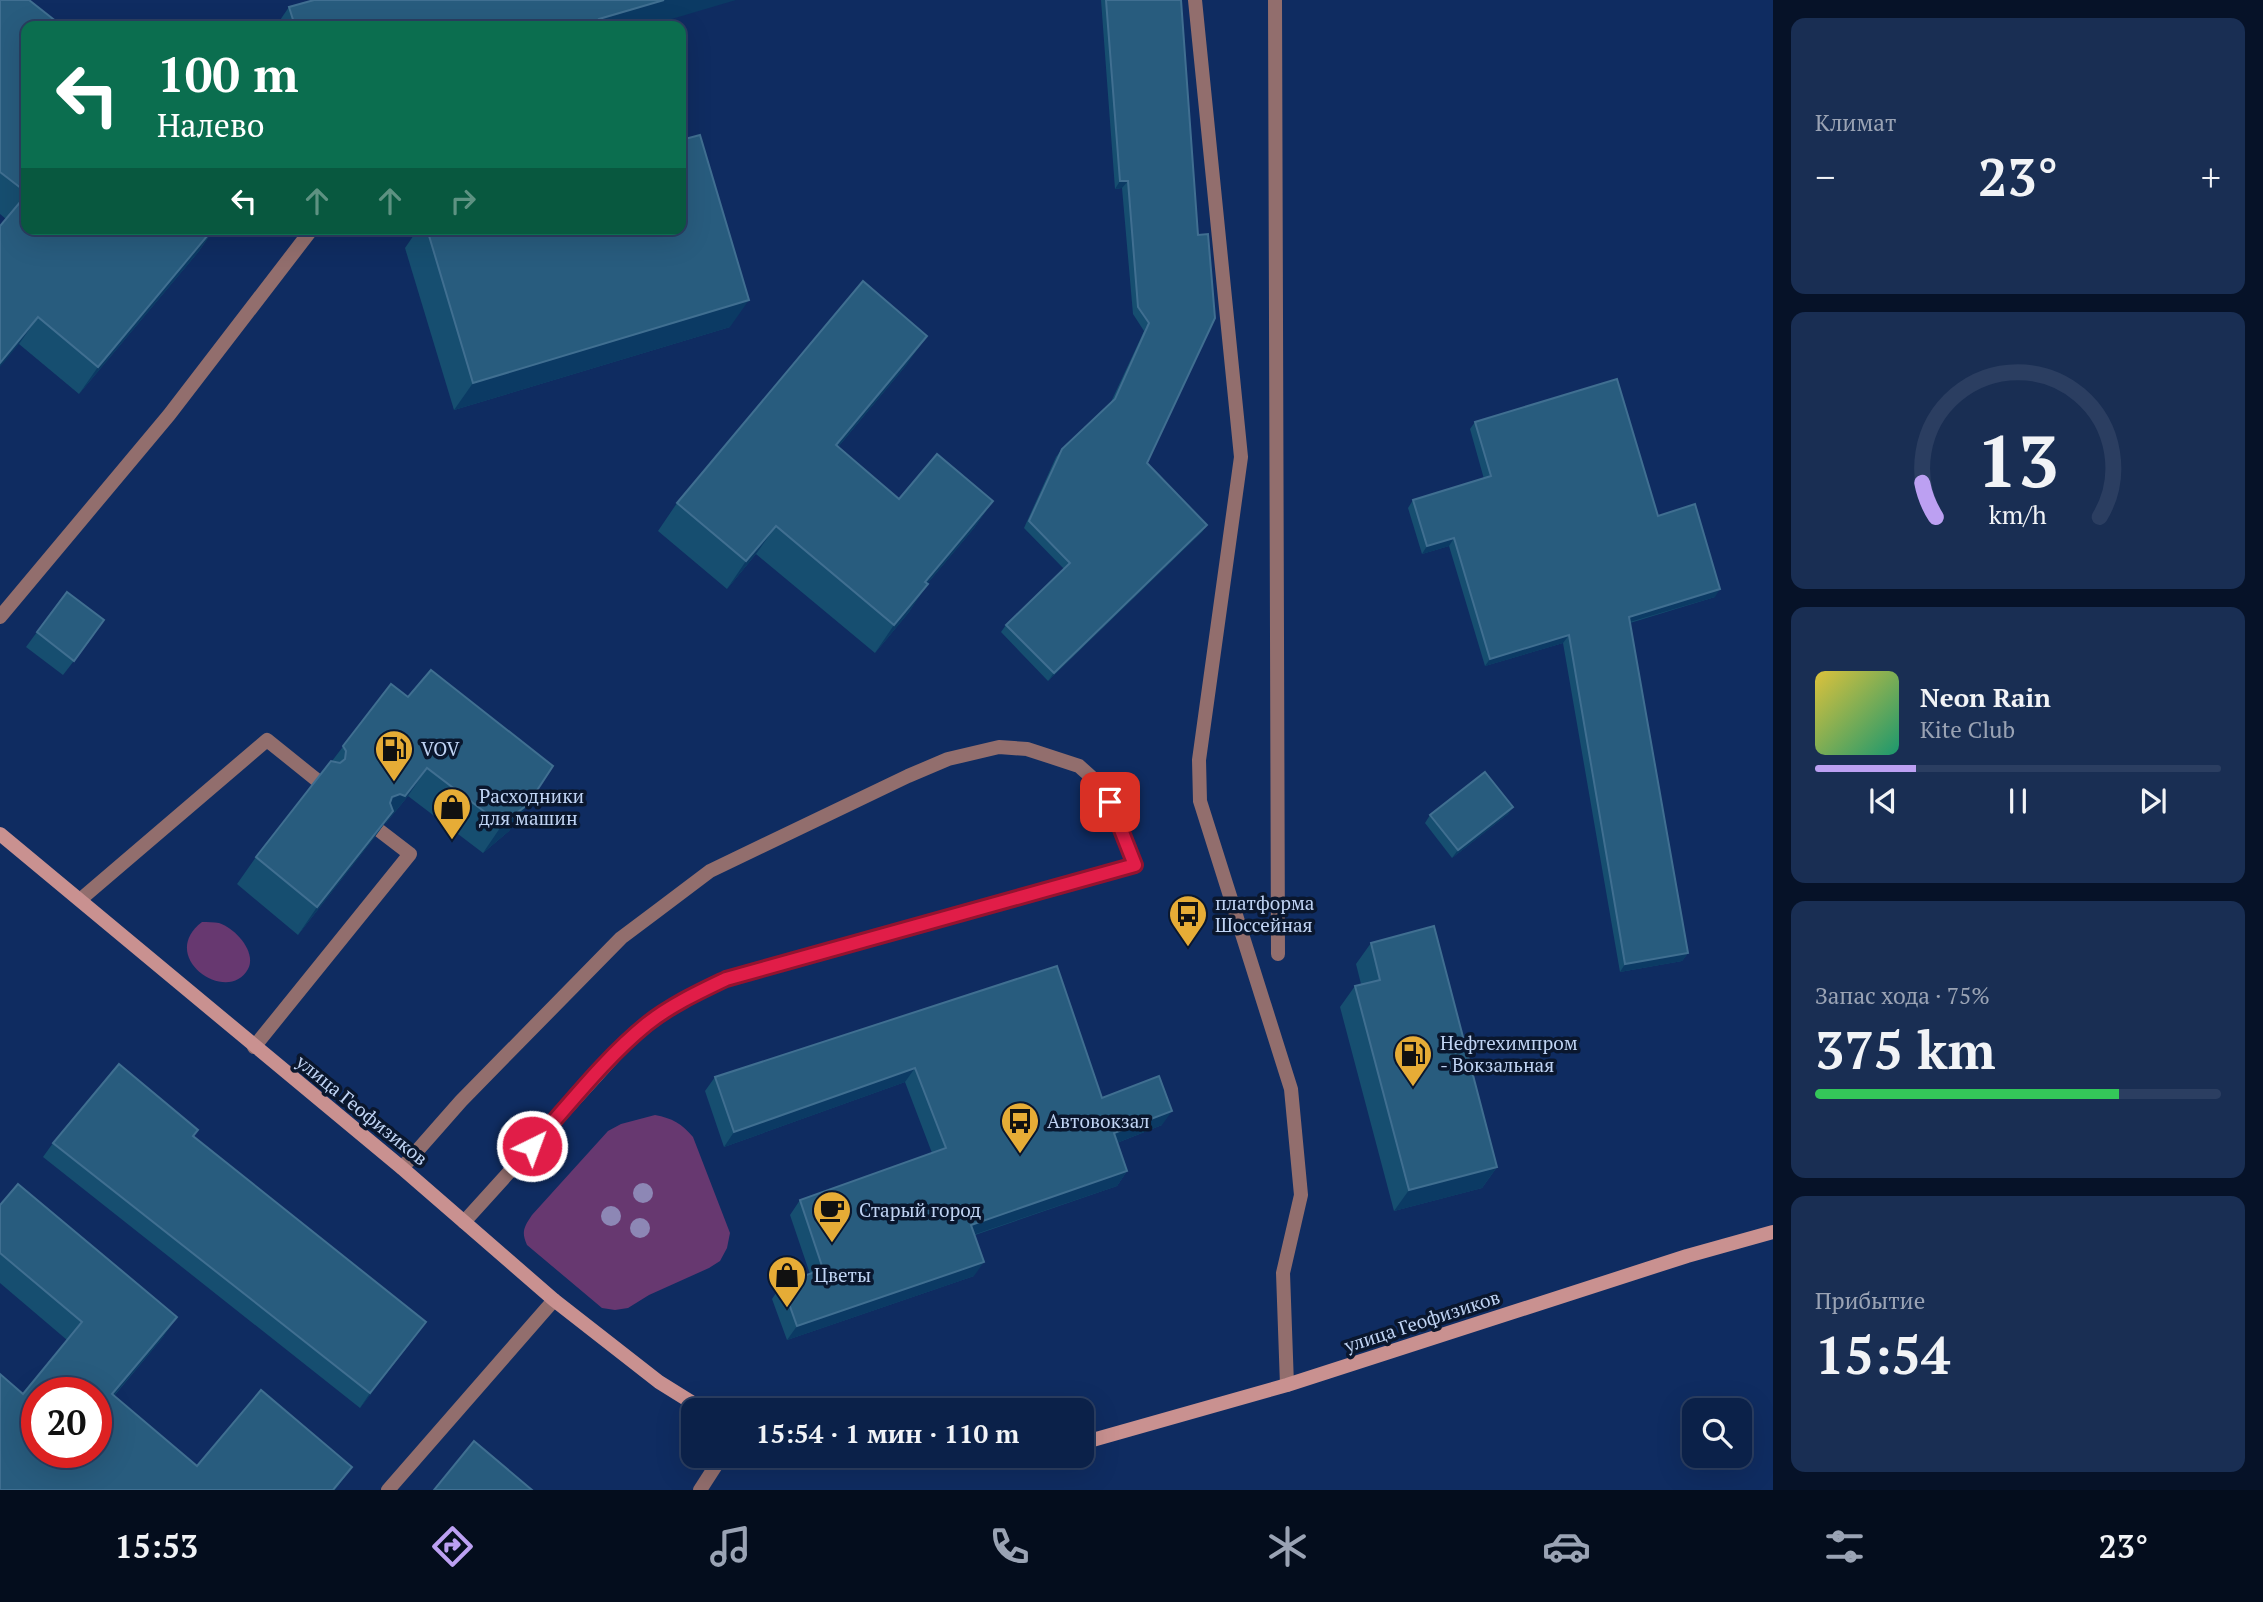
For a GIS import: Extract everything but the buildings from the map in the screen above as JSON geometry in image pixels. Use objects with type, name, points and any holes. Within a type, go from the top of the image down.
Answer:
[{"type":"main road","name":"улица Геофизиков","points":[[0,834],[402,1168],[554,1300],[659,1382],[685,1398]]},
{"type":"main road","name":"улица Геофизиков","points":[[1094,1440],[1287,1385],[1687,1256],[1773,1231]]},
{"type":"street","points":[[1195,0],[1241,457],[1199,760],[1200,801],[1291,1089],[1301,1195],[1283,1273],[1287,1385]]},
{"type":"street","points":[[1275,0],[1278,954]]},
{"type":"street","points":[[0,617],[169,415],[307,235]]},
{"type":"street","points":[[81,899],[268,740],[318,781]]},
{"type":"street","points":[[402,1168],[461,1101],[621,938],[710,871],[908,776],[948,759],[999,747],[1027,749],[1079,765],[1098,783],[1110,802],[1135,865],[726,979],[686,998],[647,1024],[618,1052],[464,1222]]},
{"type":"street","points":[[254,1046],[410,854],[380,831]]},
{"type":"street","points":[[388,1490],[554,1300]]},
{"type":"street","points":[[700,1490],[714,1468]]},
{"type":"shaded area","points":[[202,922],[217,923],[232,930],[247,948],[250,955],[248,969],[238,979],[226,982],[213,980],[200,973],[191,962],[187,949],[190,936]]},
{"type":"shaded area","points":[[655,1115],[676,1122],[693,1137],[730,1233],[727,1248],[720,1261],[709,1268],[649,1295],[628,1308],[602,1308],[527,1245],[524,1230],[532,1215],[608,1131],[621,1124]]},
{"type":"place","name":"VOV","points":[[394,783]]},
{"type":"place","name":"Расходники для машин","points":[[452,841]]},
{"type":"place","name":"платформа Шоссейная","points":[[1188,948]]},
{"type":"place","name":"Нефтехимпром - Вокзальная","points":[[1413,1088]]},
{"type":"place","name":"Автовокзал","points":[[1020,1155]]},
{"type":"place","name":"Старый город","points":[[832,1244]]},
{"type":"place","name":"Цветы","points":[[787,1309]]},
{"type":"route","points":[[532,1146],[647,1024],[686,998],[726,979],[1135,865],[1110,802]]}]
